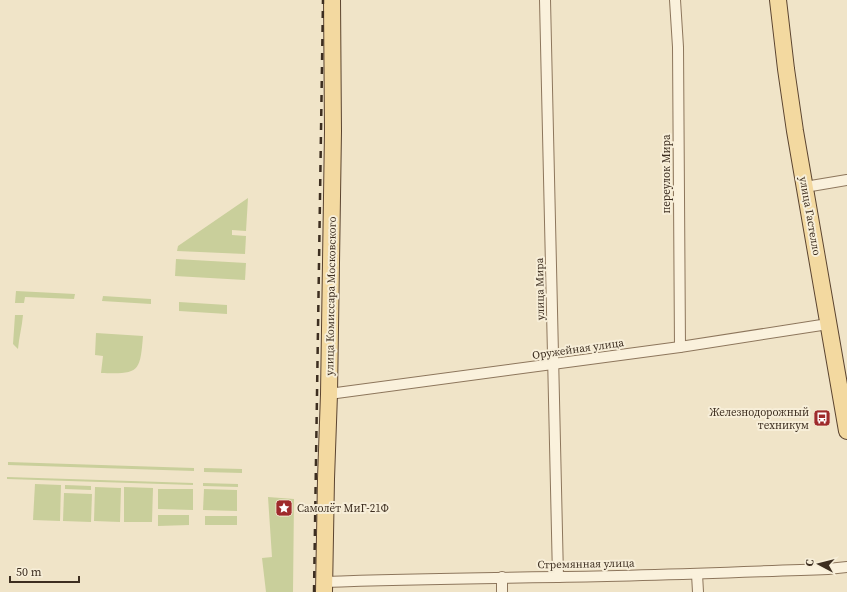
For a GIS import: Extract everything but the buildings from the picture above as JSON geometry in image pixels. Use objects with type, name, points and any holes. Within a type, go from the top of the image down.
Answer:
[{"type":"main road","name":"улица Комиссара Московского","points":[[324,587],[333,131],[332,0]]},
{"type":"main road","name":"улица Гастелло","points":[[778,0],[786,69],[804,187],[847,431]]},
{"type":"street","name":"улица Мира","points":[[545,0],[558,577]]},
{"type":"street","name":"переулок Мира","points":[[675,0],[678,47],[680,347]]},
{"type":"street","points":[[804,187],[847,180]]},
{"type":"street","name":"Оружейная улица","points":[[329,394],[554,365],[828,324]]},
{"type":"street","name":"Стремянная улица","points":[[324,587],[502,577],[697,574],[847,567]]},
{"type":"street","points":[[697,574],[698,592]]},
{"type":"street","points":[[502,577],[502,592]]},
{"type":"green space","points":[[248,198],[246,231],[232,230],[232,235],[246,236],[245,254],[177,251],[178,246]]},
{"type":"green space","points":[[176,259],[246,263],[245,280],[175,276]]},
{"type":"green space","points":[[16,291],[75,294],[74,299],[25,297],[24,303],[15,303]]},
{"type":"green space","points":[[103,296],[151,299],[151,304],[102,301]]},
{"type":"green space","points":[[179,302],[227,305],[227,314],[179,311]]},
{"type":"green space","points":[[15,315],[23,315],[18,349],[13,344]]},
{"type":"green space","points":[[96,333],[143,336],[141,358],[135,369],[123,373],[101,373],[103,356],[95,355]]},
{"type":"green space","points":[[8,462],[194,468],[194,471],[8,465]]},
{"type":"green space","points":[[204,468],[242,469],[242,473],[204,472]]},
{"type":"green space","points":[[7,477],[193,483],[193,485],[7,479]]},
{"type":"green space","points":[[203,483],[238,484],[238,487],[203,486]]},
{"type":"green space","points":[[35,484],[61,485],[60,521],[33,520]]},
{"type":"green space","points":[[65,485],[91,486],[91,490],[65,489]]},
{"type":"green space","points":[[95,487],[121,488],[120,522],[94,521]]},
{"type":"green space","points":[[124,487],[153,488],[152,522],[124,522]]},
{"type":"green space","points":[[158,489],[193,489],[193,510],[158,509]]},
{"type":"green space","points":[[204,489],[237,490],[237,511],[203,510]]},
{"type":"green space","points":[[64,493],[92,494],[91,522],[63,521]]},
{"type":"green space","points":[[268,497],[294,499],[293,592],[266,592],[262,558],[272,557]]},
{"type":"green space","points":[[158,515],[189,515],[189,525],[158,526]]},
{"type":"green space","points":[[205,516],[237,516],[237,525],[205,525]]},
{"type":"railway","points":[[314,592],[323,0]]},
{"type":"place","name":"Железнодорожный техникум","points":[[822,418]]},
{"type":"place","name":"Самолёт МиГ-21Ф","points":[[284,508]]}]
